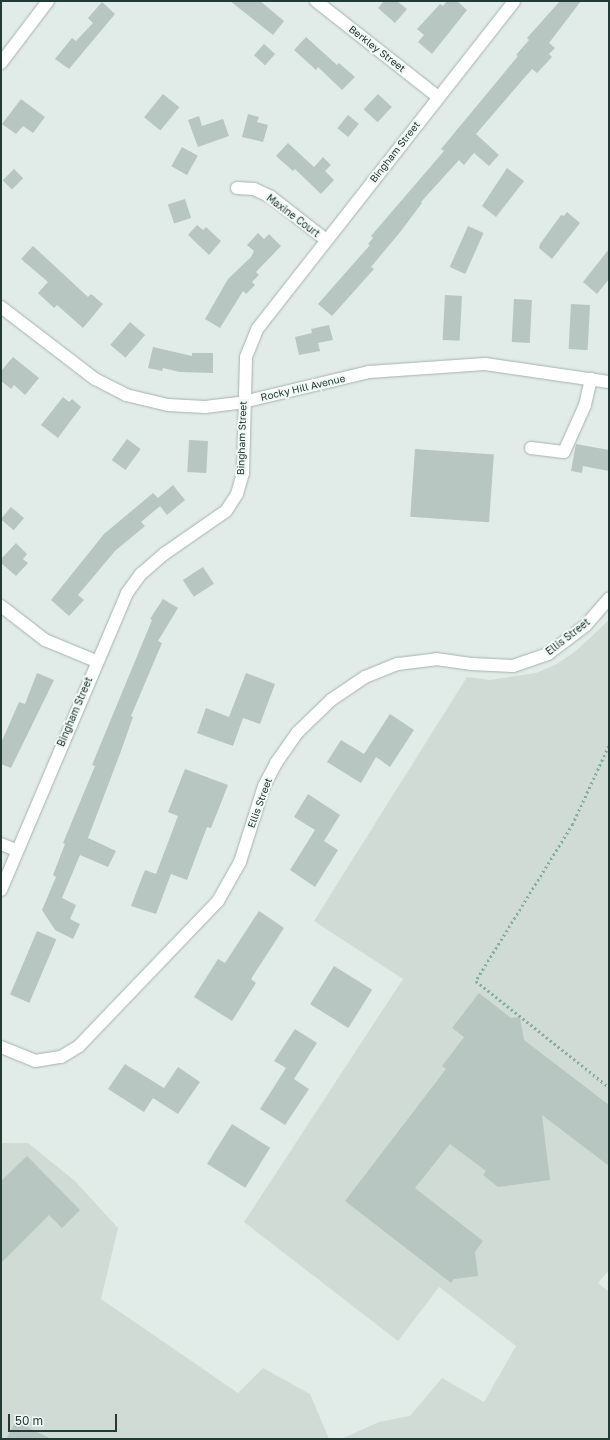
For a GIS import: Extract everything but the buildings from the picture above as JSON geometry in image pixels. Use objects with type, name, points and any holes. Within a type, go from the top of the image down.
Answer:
[{"type":"street","points":[[1,63],[48,1]]},
{"type":"street","name":"Berkley Street","points":[[316,1],[438,97]]},
{"type":"street","name":"Bingham Street","points":[[1,890],[16,850],[126,593],[141,574],[164,554],[226,511],[237,494],[243,473],[243,402],[246,357],[258,328],[514,1]]},
{"type":"street","name":"Maxine Court","points":[[237,188],[254,189],[272,197],[326,240]]},
{"type":"street","name":"Rocky Hill Avenue","points":[[1,307],[95,379],[126,395],[168,405],[205,407],[243,402],[369,372],[485,364],[609,382]]},
{"type":"street","points":[[531,448],[564,452],[585,405],[591,379]]},
{"type":"street","name":"Ellis Street","points":[[1,1047],[35,1061],[62,1057],[79,1046],[212,906],[240,862],[264,786],[276,763],[298,732],[331,700],[365,677],[398,664],[436,659],[471,664],[513,666],[548,654],[586,625],[609,599]]},
{"type":"street","points":[[1,606],[45,640],[96,662]]},
{"type":"street","points":[[1,844],[16,850]]},
{"type":"path","points":[[609,746],[573,824],[476,981],[609,1087]]},
{"type":"shaded area","points":[[609,620],[609,1270],[598,1283],[609,1292],[609,1439],[341,1439],[379,1422],[410,1416],[442,1378],[484,1402],[516,1346],[439,1287],[398,1341],[244,1222],[403,979],[314,921],[467,677],[490,680],[536,673],[557,664],[576,651]]},
{"type":"shaded area","points":[[1,1143],[28,1143],[75,1181],[118,1228],[101,1299],[238,1393],[263,1368],[310,1394],[329,1439],[1,1439]]}]
